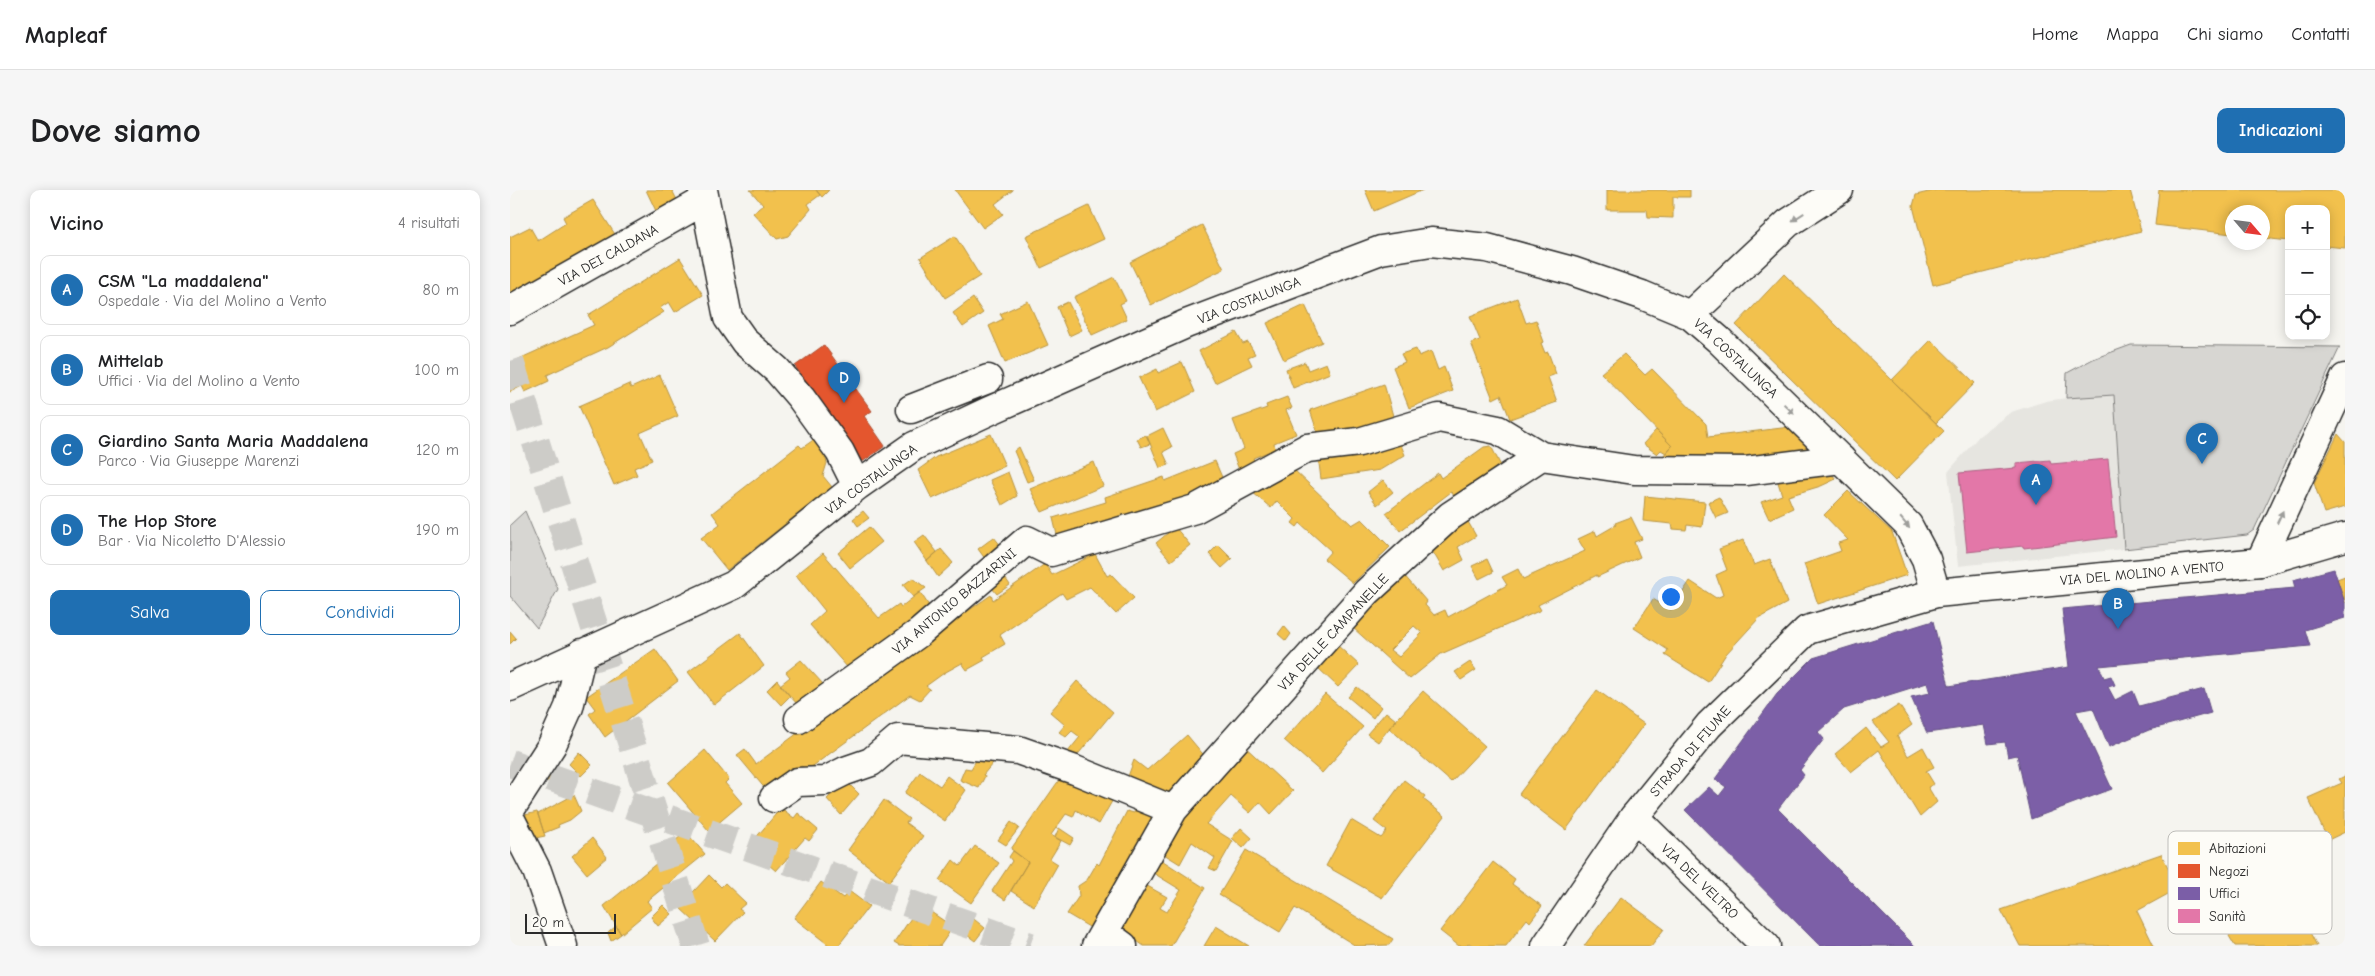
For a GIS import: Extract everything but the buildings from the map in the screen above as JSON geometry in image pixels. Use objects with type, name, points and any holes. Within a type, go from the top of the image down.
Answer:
[{"type":"street","points":[[1690,315],[1788,224],[1839,190]]},
{"type":"street","points":[[704,195],[728,318],[745,342],[777,370],[801,398],[840,452],[857,486]]},
{"type":"street","name":"VIA DEI CALDANA","points":[[510,310],[704,195]]},
{"type":"street","name":"VIA COSTALUNGA","points":[[510,688],[582,653],[734,585],[857,486],[914,446],[989,410],[1186,324],[1381,250],[1431,242],[1487,248],[1572,271],[1642,295],[1690,315],[1719,340],[1908,525],[1926,559],[1936,593]]},
{"type":"street","points":[[2260,562],[2345,378]]},
{"type":"street","points":[[912,409],[988,379]]},
{"type":"street","name":"VIA ANTONIO BAZZARINI","points":[[799,720],[919,633],[1027,540],[1051,552],[1195,509],[1306,448],[1359,442],[1439,418],[1498,430],[1541,456]]},
{"type":"street","points":[[1541,456],[1634,470],[1746,471],[1841,459]]},
{"type":"street","name":"VIA DELLE CAMPANELLE","points":[[1108,941],[1173,810],[1367,592],[1450,516],[1541,456]]},
{"type":"street","name":"VIA DEL MOLINO A VENTO","points":[[1936,593],[2260,562],[2345,537]]},
{"type":"street","name":"STRADA DI FIUME","points":[[1546,946],[1634,817],[1709,725],[1807,630],[1936,593]]},
{"type":"street","points":[[510,810],[552,745],[569,707],[582,653]]},
{"type":"street","points":[[510,777],[569,707]]},
{"type":"street","points":[[774,798],[797,782],[825,781],[845,771],[871,762],[898,739],[1018,750],[1075,770],[1173,810]]},
{"type":"street","name":"VIA DEL VELTRO","points":[[1634,817],[1766,946]]},
{"type":"street","points":[[510,818],[537,871],[563,946]]},
{"type":"shaded area","points":[[2131,345],[2340,347],[2254,530],[2247,535],[2124,549],[2114,395],[2066,398],[2067,373],[2093,359]]},
{"type":"shaded area","points":[[2088,395],[2114,395],[2124,549],[1958,566],[1948,472],[1979,436],[2011,412],[2046,401]]},
{"type":"shaded area","points":[[525,511],[558,589],[537,628],[510,596],[510,525]]},
{"type":"tunnel","points":[[510,361],[696,946]]},
{"type":"tunnel","points":[[510,763],[1030,946]]},
{"type":"place","name":"The Hop Store","points":[[844,403]]},
{"type":"place","name":"Giardino Santa Maria Maddalena","points":[[2202,464]]},
{"type":"place","name":"CSM \"La maddalena\"","points":[[2036,505]]},
{"type":"place","name":"Mittelab","points":[[2118,629]]}]
